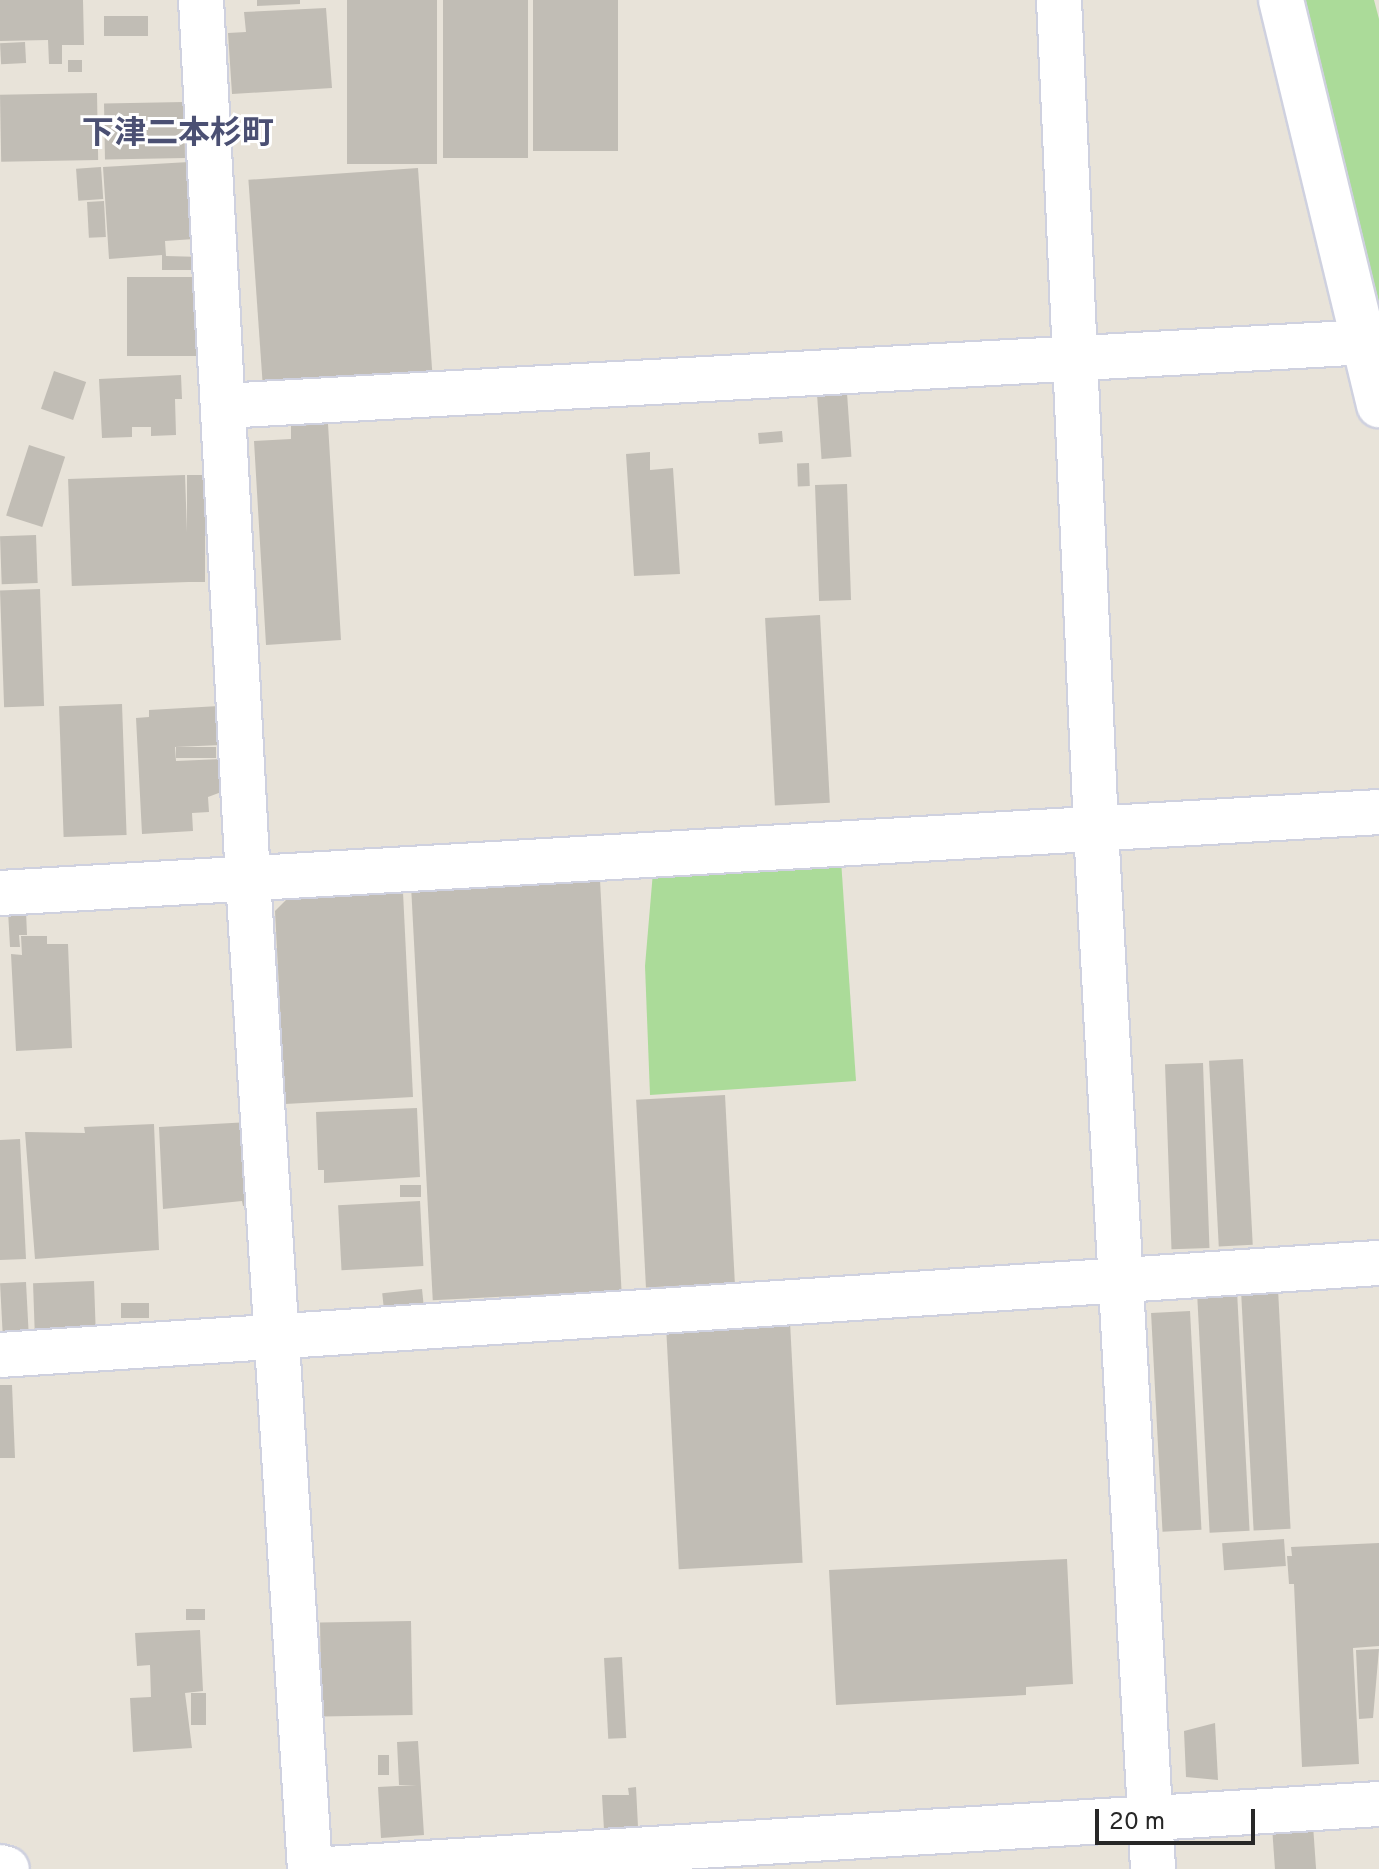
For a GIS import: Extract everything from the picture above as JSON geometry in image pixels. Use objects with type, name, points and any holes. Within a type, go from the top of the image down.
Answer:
[{"type":"street","points":[[201,0],[248,879],[310,1869]]},
{"type":"street","points":[[1059,0],[1096,829],[1153,1869]]},
{"type":"street","points":[[1281,0],[1367,342],[1379,405]]},
{"type":"street","points":[[223,406],[1367,342]]},
{"type":"street","points":[[0,893],[1379,812]]},
{"type":"street","points":[[0,1355],[1379,1263]]},
{"type":"street","points":[[328,1869],[1379,1804]]},
{"type":"street","points":[[0,1867],[7,1869]]},
{"type":"green space","points":[[1300,0],[1374,0],[1379,19],[1379,312]]},
{"type":"green space","points":[[841,860],[856,1081],[650,1095],[645,966],[653,872]]},
{"type":"building","points":[[0,0],[83,0],[84,45],[62,45],[62,64],[49,64],[48,40],[0,41]]},
{"type":"building","points":[[257,0],[300,0],[300,4],[257,6]]},
{"type":"building","points":[[347,0],[437,0],[437,164],[347,164]]},
{"type":"building","points":[[443,0],[528,0],[528,158],[443,158]]},
{"type":"building","points":[[533,0],[618,0],[618,151],[533,151]]},
{"type":"building","points":[[326,8],[332,88],[232,94],[228,33],[246,32],[244,12]]},
{"type":"building","points":[[104,16],[148,16],[148,36],[104,36]]},
{"type":"building","points":[[25,42],[26,63],[1,64],[0,43]]},
{"type":"building","points":[[68,60],[82,60],[82,72],[68,72]]},
{"type":"building","points":[[97,93],[98,160],[1,162],[0,95]]},
{"type":"building","points":[[184,102],[185,158],[105,159],[104,103]]},
{"type":"building","points":[[189,162],[194,239],[165,241],[166,256],[202,257],[202,270],[162,270],[162,255],[109,259],[103,167]]},
{"type":"building","points":[[101,167],[103,199],[78,201],[76,169]]},
{"type":"building","points":[[418,168],[432,373],[263,385],[248,180]]},
{"type":"building","points":[[104,201],[106,237],[89,238],[87,202]]},
{"type":"building","points":[[127,277],[202,277],[202,356],[127,356]]},
{"type":"building","points":[[54,371],[86,382],[73,420],[41,409]]},
{"type":"building","points":[[181,375],[182,399],[175,399],[176,435],[151,436],[151,427],[132,427],[132,437],[102,438],[99,379]]},
{"type":"building","points":[[847,393],[851,457],[822,459],[817,395]]},
{"type":"building","points":[[328,424],[341,640],[266,645],[254,441],[291,439],[291,426]]},
{"type":"building","points":[[782,431],[783,442],[759,444],[758,433]]},
{"type":"building","points":[[29,445],[65,457],[42,527],[6,515]]},
{"type":"building","points":[[650,452],[650,470],[673,468],[680,574],[634,576],[626,454]]},
{"type":"building","points":[[797,463],[809,463],[810,486],[798,486]]},
{"type":"building","points":[[185,475],[189,582],[72,586],[68,479]]},
{"type":"building","points":[[187,475],[205,475],[205,582],[187,582]]},
{"type":"building","points":[[847,484],[851,600],[819,601],[815,485]]},
{"type":"building","points":[[36,535],[38,583],[2,584],[0,536]]},
{"type":"building","points":[[40,589],[44,706],[4,707],[0,590]]},
{"type":"building","points":[[820,615],[830,803],[775,806],[765,618]]},
{"type":"building","points":[[122,704],[127,835],[64,837],[59,706]]},
{"type":"building","points":[[219,706],[221,745],[175,747],[176,761],[222,759],[224,791],[208,797],[209,812],[192,813],[193,831],[142,834],[136,718],[149,717],[149,710]]},
{"type":"building","points":[[176,747],[216,747],[216,758],[176,758]]},
{"type":"building","points":[[600,880],[622,1290],[433,1300],[411,890]]},
{"type":"building","points":[[403,892],[413,1097],[285,1104],[275,911],[289,897]]},
{"type":"building","points":[[8,911],[26,911],[27,935],[19,935],[20,947],[10,947]]},
{"type":"building","points":[[21,936],[47,936],[47,944],[68,944],[72,1048],[16,1051],[11,954],[22,955]]},
{"type":"building","points":[[1243,1059],[1253,1245],[1219,1247],[1209,1061]]},
{"type":"building","points":[[1203,1063],[1209,1248],[1171,1249],[1165,1064]]},
{"type":"building","points":[[725,1095],[735,1283],[646,1287],[636,1100]]},
{"type":"building","points":[[417,1108],[420,1177],[324,1183],[324,1170],[318,1170],[316,1112]]},
{"type":"building","points":[[250,1122],[254,1206],[243,1206],[242,1201],[163,1209],[159,1127]]},
{"type":"building","points":[[154,1124],[159,1250],[35,1259],[25,1132],[85,1133],[84,1127]]},
{"type":"building","points":[[20,1139],[26,1259],[0,1260],[0,1140]]},
{"type":"building","points":[[400,1185],[421,1185],[421,1197],[400,1197]]},
{"type":"building","points":[[420,1201],[423,1266],[342,1270],[338,1205]]},
{"type":"building","points":[[94,1281],[96,1327],[35,1329],[33,1283]]},
{"type":"building","points":[[26,1282],[29,1336],[3,1337],[0,1283]]},
{"type":"building","points":[[422,1289],[424,1307],[384,1311],[382,1293]]},
{"type":"building","points":[[1278,1289],[1291,1529],[1254,1531],[1241,1291]]},
{"type":"building","points":[[1237,1291],[1250,1531],[1210,1533],[1197,1293]]},
{"type":"building","points":[[121,1303],[149,1303],[149,1318],[121,1318]]},
{"type":"building","points":[[1190,1311],[1201,1530],[1163,1532],[1151,1313]]},
{"type":"building","points":[[790,1322],[803,1563],[679,1569],[666,1328]]},
{"type":"building","points":[[0,1385],[12,1385],[15,1458],[0,1458]]},
{"type":"building","points":[[1284,1539],[1286,1566],[1224,1570],[1222,1543]]},
{"type":"building","points":[[1379,1543],[1379,1646],[1353,1648],[1359,1764],[1302,1767],[1294,1584],[1289,1584],[1287,1556],[1292,1556],[1291,1547]]},
{"type":"building","points":[[1067,1559],[1073,1684],[1026,1687],[1026,1695],[836,1705],[829,1570]]},
{"type":"building","points":[[186,1609],[205,1609],[205,1620],[186,1620]]},
{"type":"building","points":[[411,1621],[413,1715],[322,1717],[320,1623]]},
{"type":"building","points":[[200,1630],[203,1691],[185,1693],[192,1748],[133,1752],[130,1698],[151,1697],[150,1665],[137,1666],[135,1633]]},
{"type":"building","points":[[1379,1649],[1373,1718],[1359,1719],[1356,1650]]},
{"type":"building","points":[[622,1657],[626,1738],[608,1739],[604,1658]]},
{"type":"building","points":[[191,1693],[206,1693],[206,1725],[191,1725]]},
{"type":"building","points":[[1215,1723],[1218,1780],[1186,1777],[1184,1731]]},
{"type":"building","points":[[418,1741],[424,1835],[381,1838],[378,1787],[417,1785],[399,1785],[397,1742]]},
{"type":"building","points":[[378,1755],[389,1755],[389,1775],[378,1775]]},
{"type":"building","points":[[636,1787],[638,1827],[604,1830],[602,1795],[629,1795],[628,1788]]},
{"type":"building","points":[[1313,1825],[1316,1869],[1275,1869],[1272,1828]]},
{"type":"district","name":"下津二本杉町","points":[[178,135]]}]
